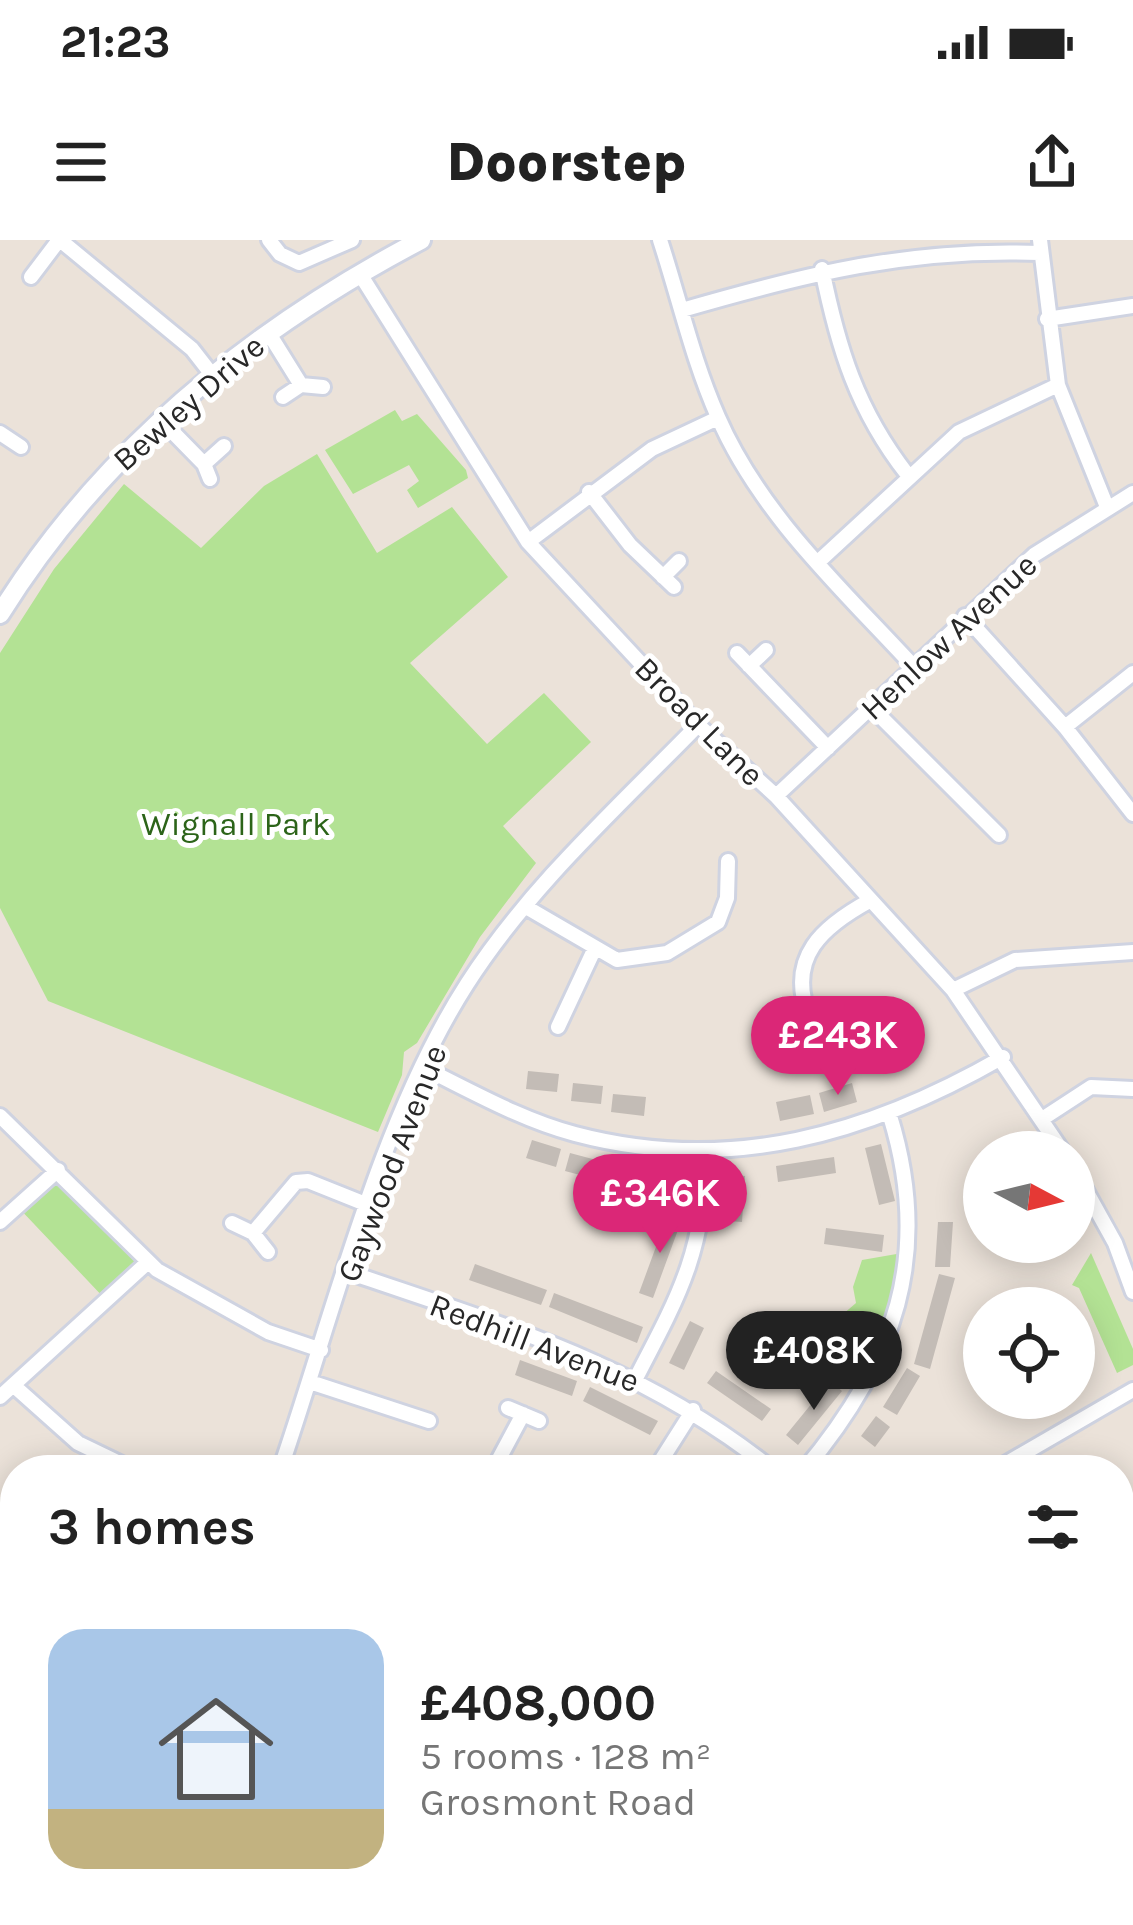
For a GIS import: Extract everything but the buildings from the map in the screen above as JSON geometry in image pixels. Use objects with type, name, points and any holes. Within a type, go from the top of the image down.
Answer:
[{"type":"street","points":[[32,277],[59,240],[192,349],[213,376]]},
{"type":"street","points":[[269,240],[280,254],[299,263],[317,260],[352,240]]},
{"type":"street","name":"Bewley Drive","points":[[0,614],[43,547],[160,419],[268,332],[422,240]]},
{"type":"street","points":[[660,240],[718,418],[766,500],[913,666]]},
{"type":"street","points":[[682,310],[822,269],[944,252],[1040,246],[1058,385],[1107,507]]},
{"type":"street","points":[[822,269],[852,388],[876,434],[907,474]]},
{"type":"street","name":"Broad Lane","points":[[360,274],[527,542],[698,725],[776,796],[953,990],[1050,1131]]},
{"type":"street","points":[[1047,319],[1133,305]]},
{"type":"street","points":[[268,332],[301,385]]},
{"type":"street","points":[[283,398],[301,385],[323,388]]},
{"type":"street","points":[[817,563],[907,474],[959,432],[1058,385]]},
{"type":"street","points":[[527,542],[652,449],[718,418]]},
{"type":"street","points":[[160,419],[207,472],[224,446]]},
{"type":"street","points":[[0,433],[21,447]]},
{"type":"street","points":[[589,492],[669,582],[680,561]]},
{"type":"street","name":"Henlow Avenue","points":[[776,796],[1034,555],[1133,493]]},
{"type":"street","points":[[964,616],[1065,727],[1133,814]]},
{"type":"street","points":[[749,666],[766,650]]},
{"type":"street","points":[[737,653],[828,748]]},
{"type":"street","points":[[1065,727],[1133,673]]},
{"type":"street","points":[[871,707],[999,836]]},
{"type":"street","name":"Gaywood Avenue","points":[[285,1455],[368,1205],[424,1068],[466,985],[526,907],[698,725]]},
{"type":"street","points":[[526,907],[617,960],[667,952],[708,932],[725,911],[728,861]]},
{"type":"street","points":[[872,900],[811,942],[802,964],[802,999],[809,1016],[845,1036],[870,1025],[874,1013]]},
{"type":"street","points":[[558,1027],[594,950]]},
{"type":"street","points":[[953,990],[1015,960],[1133,952]]},
{"type":"street","points":[[424,1068],[574,1134],[706,1151],[784,1143],[890,1116],[1003,1057]]},
{"type":"street","points":[[1042,1119],[1091,1087],[1133,1089]]},
{"type":"street","points":[[0,1116],[147,1262],[208,1303],[321,1350]]},
{"type":"street","points":[[817,1455],[878,1367],[896,1314],[910,1216],[890,1116]]},
{"type":"street","points":[[636,1378],[692,1265],[705,1198],[706,1151]]},
{"type":"street","points":[[0,1222],[58,1169]]},
{"type":"street","points":[[253,1233],[296,1182],[308,1181],[368,1205]]},
{"type":"street","points":[[1095,1207],[1133,1292]]},
{"type":"street","points":[[232,1222],[253,1233],[268,1252]]},
{"type":"street","points":[[1115,1243],[1133,1236]]},
{"type":"street","points":[[0,1396],[147,1262]]},
{"type":"street","name":"Redhill Avenue","points":[[348,1272],[636,1378],[693,1410],[753,1455]]},
{"type":"street","points":[[310,1382],[429,1421]]},
{"type":"street","points":[[13,1385],[78,1443],[102,1455]]},
{"type":"street","points":[[1020,1455],[1133,1390]]},
{"type":"street","points":[[508,1408],[539,1421]]},
{"type":"street","points":[[665,1455],[693,1410]]},
{"type":"street","points":[[501,1455],[523,1414]]},
{"type":"green space","points":[[395,410],[402,421],[417,414],[468,478],[418,508],[407,490],[419,481],[409,465],[353,494],[325,450]]},
{"type":"green space","name":"Wignall Park","points":[[317,454],[377,553],[452,507],[508,577],[410,663],[487,744],[544,693],[591,742],[503,826],[536,863],[480,937],[417,1043],[404,1052],[402,1075],[378,1132],[48,1001],[0,908],[0,653],[54,569],[124,484],[201,548],[264,486]]},
{"type":"green space","points":[[58,1170],[147,1263],[106,1300],[17,1206]]},
{"type":"green space","points":[[908,1252],[877,1367],[835,1337],[842,1315],[856,1303],[853,1287],[862,1260]]},
{"type":"green space","points":[[1095,1262],[1133,1349],[1133,1365],[1117,1373],[1095,1324],[1095,1287],[1072,1285],[1085,1263]]}]
